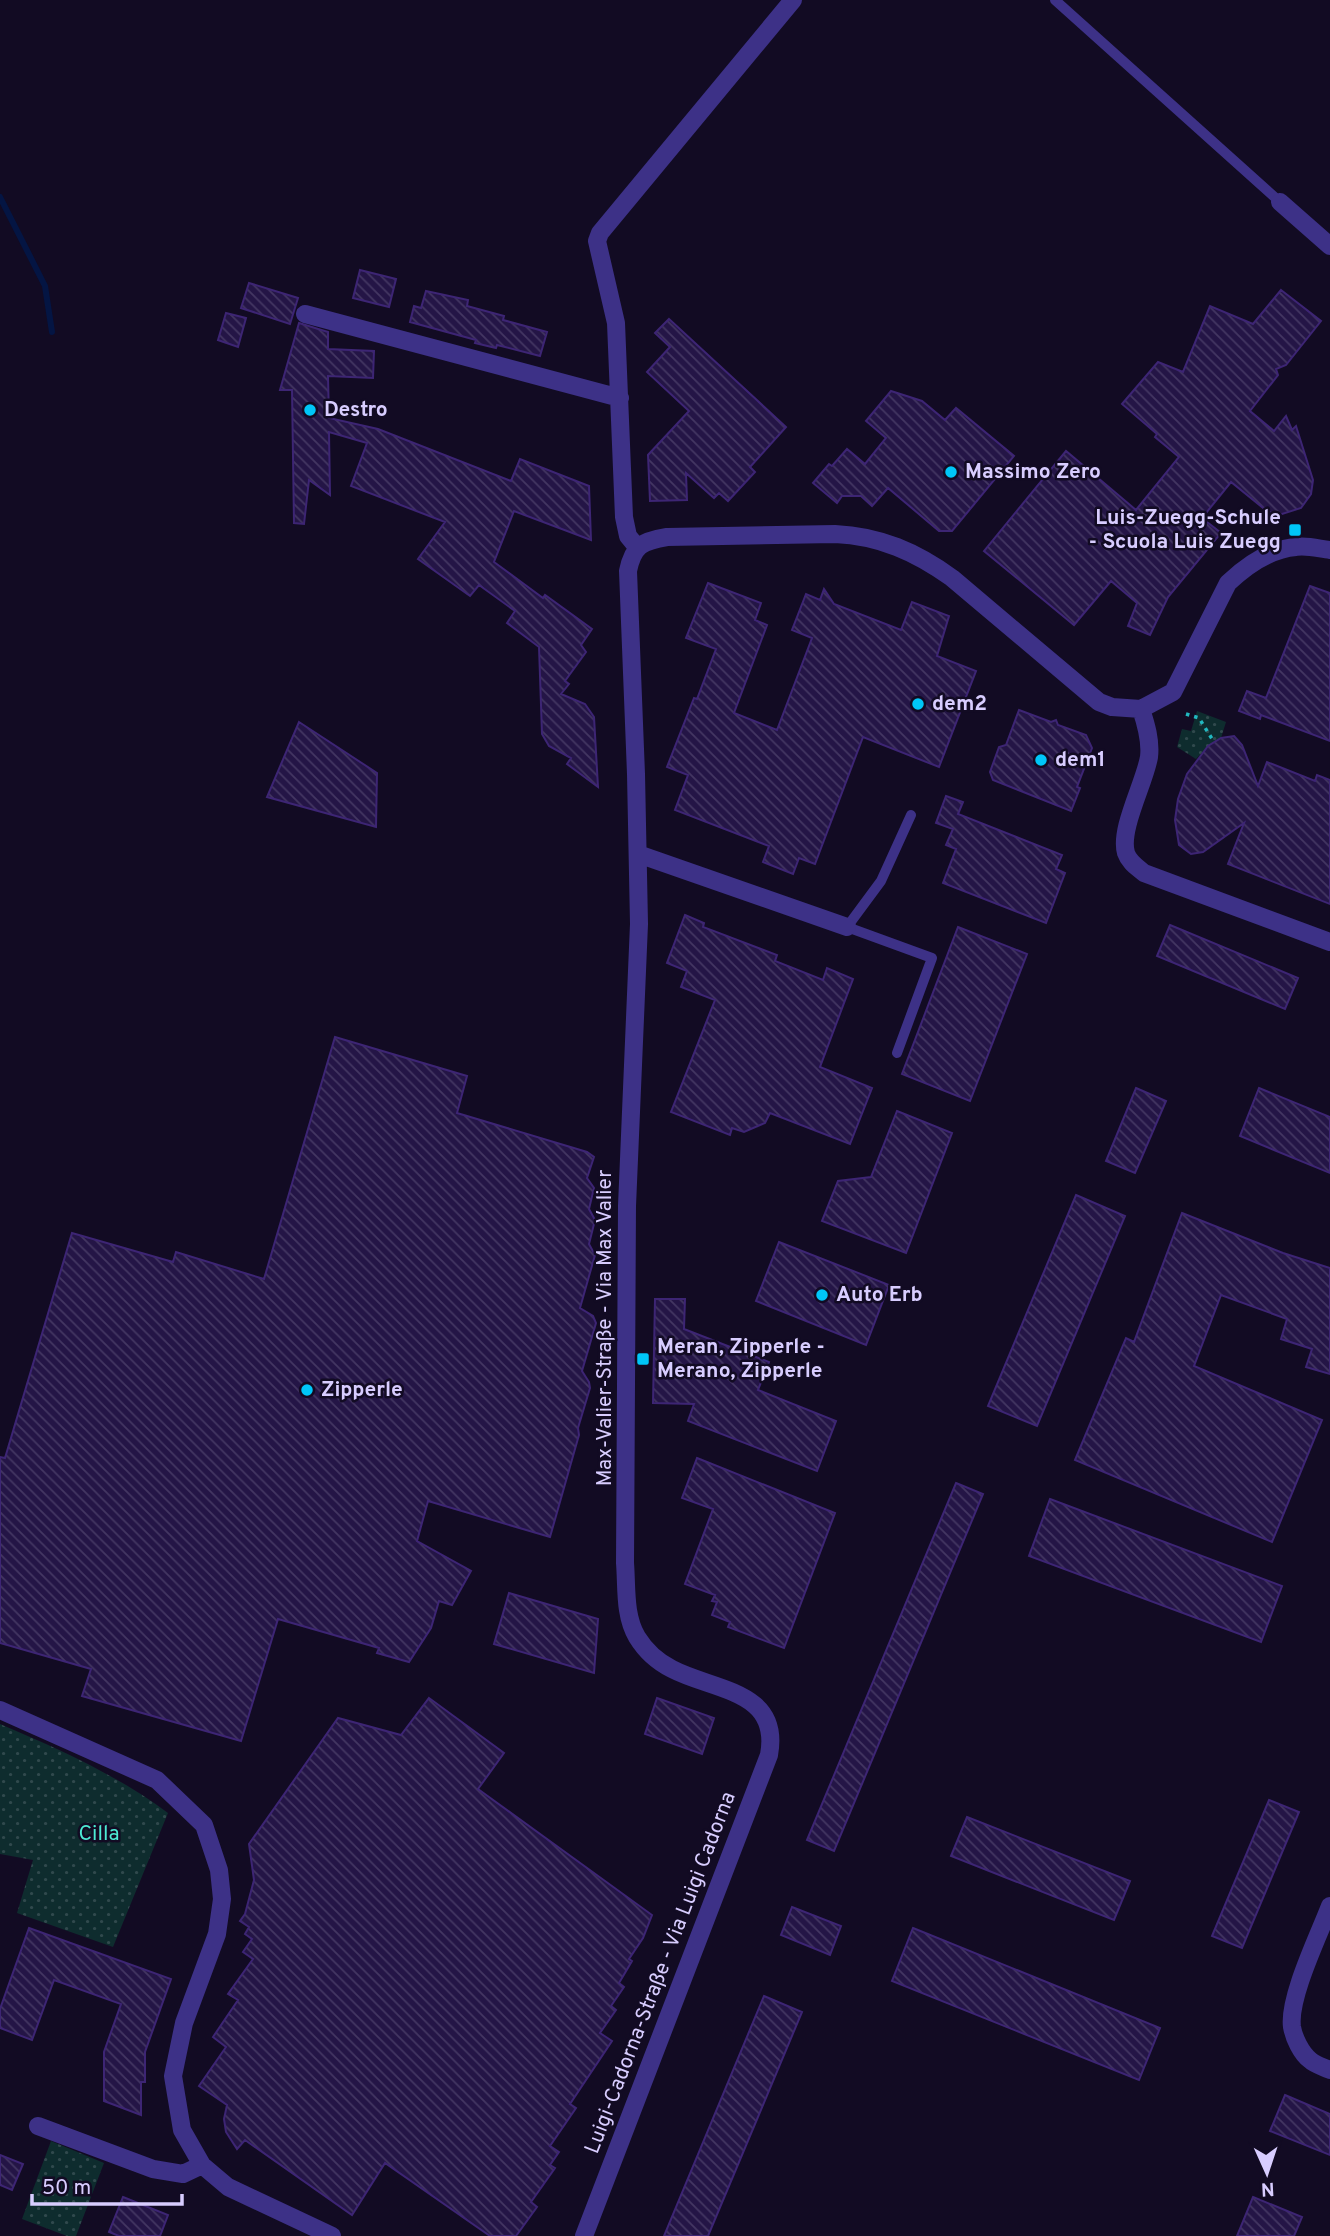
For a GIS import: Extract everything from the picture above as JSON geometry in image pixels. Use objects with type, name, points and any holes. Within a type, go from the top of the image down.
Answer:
[{"type":"street","points":[[793,0],[600,233],[597,248],[616,323],[624,517],[628,536],[637,547],[650,540],[720,536],[835,534],[860,535],[883,541],[927,560],[952,578],[1099,702],[1112,707],[1141,709],[1173,692],[1228,583],[1241,571],[1276,552],[1297,546],[1330,550]]},
{"type":"street","points":[[1280,202],[1330,246]]},
{"type":"street","points":[[305,314],[620,398]]},
{"type":"street","name":"Max-Valier-Straße - Via Max Valier","points":[[637,547],[631,557],[628,571],[638,854],[638,937],[627,1206],[625,1563],[628,1614],[636,1635],[650,1654],[671,1669],[755,1703],[769,1724]]},
{"type":"street","points":[[1141,709],[1148,730],[1149,756],[1127,831],[1126,852],[1132,864],[1144,873],[1330,942]]},
{"type":"street","points":[[638,854],[847,927]]},
{"type":"street","points":[[0,1710],[157,1780],[204,1825],[219,1870],[222,1899],[217,1934],[184,2023],[173,2076],[182,2130],[202,2165],[228,2187],[332,2236]]},
{"type":"street","name":"Luigi-Cadorna-Straße - Via Luigi Cadorna","points":[[584,2236],[769,1755],[772,1739],[769,1724]]},
{"type":"street","points":[[1330,1906],[1299,1987],[1293,2007],[1292,2026],[1298,2045],[1311,2061],[1330,2070]]},
{"type":"street","points":[[38,2126],[153,2169],[183,2174],[202,2165]]},
{"type":"lane","points":[[1055,0],[1280,202]]},
{"type":"lane","points":[[897,1053],[932,958],[847,927],[881,881],[911,815]]},
{"type":"path","points":[[1186,714],[1199,718],[1214,743]]},
{"type":"green space","points":[[1197,711],[1226,722],[1221,738],[1208,746],[1196,759],[1177,747],[1182,729],[1191,731]]},
{"type":"green space","name":"Cilla","points":[[0,1724],[108,1775],[168,1813],[113,1947],[17,1913],[33,1860],[0,1854]]},
{"type":"green space","points":[[51,2141],[104,2163],[76,2236],[67,2236],[22,2219]]},
{"type":"building","points":[[360,270],[396,279],[389,307],[353,298]]},
{"type":"building","points":[[249,283],[298,298],[290,324],[241,308]]},
{"type":"building","points":[[1281,290],[1321,321],[1286,365],[1276,369],[1278,375],[1250,411],[1274,431],[1286,416],[1292,430],[1296,426],[1313,480],[1311,494],[1301,508],[1282,514],[1268,512],[1231,482],[1202,518],[1221,533],[1168,597],[1150,635],[1128,626],[1137,603],[1111,581],[1074,625],[984,551],[1066,451],[1136,510],[1179,457],[1122,404],[1158,362],[1183,372],[1210,306],[1253,324]]},
{"type":"building","points":[[426,291],[468,300],[467,306],[504,316],[503,320],[547,332],[540,356],[497,345],[496,348],[475,343],[476,340],[410,322],[414,306],[421,308]]},
{"type":"building","points":[[226,313],[246,318],[238,347],[218,340]]},
{"type":"building","points":[[669,319],[786,427],[750,467],[755,472],[728,501],[719,493],[714,498],[686,473],[687,500],[650,501],[648,455],[689,411],[647,372],[670,347],[655,333]]},
{"type":"building","points":[[299,323],[328,332],[328,349],[374,351],[373,378],[328,376],[329,418],[378,429],[511,481],[520,459],[589,486],[591,540],[514,511],[494,562],[592,629],[581,645],[586,652],[565,681],[569,684],[561,694],[585,704],[594,717],[598,787],[567,764],[571,758],[549,746],[542,734],[539,647],[507,623],[515,611],[479,585],[470,596],[418,559],[445,522],[351,486],[367,443],[329,432],[330,495],[309,480],[304,524],[294,523],[292,390],[280,390]]},
{"type":"building","points":[[891,391],[922,401],[945,420],[956,408],[1014,456],[952,531],[939,531],[888,488],[872,506],[861,496],[842,496],[837,503],[813,483],[829,464],[832,466],[847,449],[865,464],[886,438],[866,421]]},
{"type":"building","points":[[708,583],[761,603],[755,620],[767,625],[734,713],[777,730],[812,638],[792,630],[806,594],[820,600],[824,589],[834,604],[901,630],[912,602],[949,616],[937,656],[976,671],[939,767],[863,737],[815,864],[799,858],[793,874],[763,862],[769,846],[675,810],[688,775],[667,767],[716,649],[686,638]]},
{"type":"building","points":[[1310,586],[1330,593],[1330,741],[1261,715],[1260,719],[1239,711],[1247,691],[1266,698]]},
{"type":"building","name":"dem1","points":[[1019,710],[1051,722],[1056,720],[1058,725],[1086,735],[1092,748],[1071,811],[993,780],[990,772],[999,747],[1006,745]]},
{"type":"building","points":[[299,722],[377,773],[376,827],[267,797]]},
{"type":"building","points":[[1234,736],[1242,745],[1258,786],[1267,762],[1315,781],[1317,775],[1330,780],[1330,904],[1228,864],[1244,823],[1203,852],[1191,854],[1179,845],[1175,820],[1178,799],[1187,774],[1208,746],[1221,738]]},
{"type":"building","points":[[946,796],[963,802],[958,814],[1062,855],[1056,869],[1065,873],[1046,923],[943,883],[956,849],[946,845],[953,829],[936,823]]},
{"type":"building","points":[[685,915],[704,923],[703,927],[777,955],[775,961],[823,980],[827,968],[853,979],[820,1067],[872,1088],[850,1144],[770,1113],[765,1123],[744,1132],[732,1128],[730,1135],[671,1112],[715,1000],[681,987],[687,971],[667,963]]},
{"type":"building","points":[[1170,925],[1298,978],[1285,1009],[1157,956]]},
{"type":"building","points":[[958,927],[1027,954],[970,1101],[902,1074]]},
{"type":"building","name":"Zipperle","points":[[335,1037],[467,1076],[457,1113],[587,1152],[594,1157],[587,1178],[594,1188],[589,1209],[595,1220],[589,1244],[595,1255],[580,1308],[593,1316],[596,1323],[582,1371],[590,1388],[550,1537],[428,1501],[417,1541],[471,1571],[452,1605],[439,1601],[431,1628],[409,1662],[377,1653],[379,1648],[278,1619],[241,1741],[82,1696],[91,1669],[0,1643],[0,1457],[5,1458],[72,1233],[173,1262],[176,1252],[264,1279]]},
{"type":"building","points":[[1136,1088],[1166,1101],[1135,1173],[1106,1161]]},
{"type":"building","points":[[1259,1088],[1330,1117],[1330,1173],[1240,1136]]},
{"type":"building","points":[[897,1111],[952,1133],[906,1253],[822,1221],[838,1181],[871,1177]]},
{"type":"building","points":[[1076,1195],[1125,1216],[1037,1426],[988,1406]]},
{"type":"building","points":[[1182,1213],[1283,1253],[1330,1268],[1330,1374],[1306,1367],[1312,1349],[1281,1339],[1287,1319],[1221,1295],[1194,1366],[1322,1420],[1272,1542],[1075,1460],[1126,1338],[1134,1342]]},
{"type":"building","name":"Auto Erb","points":[[779,1242],[889,1285],[866,1345],[756,1301]]},
{"type":"building","points":[[655,1299],[685,1299],[684,1329],[769,1362],[758,1390],[836,1421],[817,1471],[688,1421],[694,1404],[653,1403]]},
{"type":"building","points":[[697,1458],[835,1513],[784,1648],[728,1627],[730,1622],[712,1615],[717,1602],[712,1601],[715,1595],[685,1584],[713,1509],[682,1498]]},
{"type":"building","points":[[956,1483],[983,1494],[834,1851],[807,1840]]},
{"type":"building","points":[[1050,1499],[1282,1586],[1261,1642],[1029,1556]]},
{"type":"building","points":[[509,1593],[598,1619],[594,1673],[494,1644]]},
{"type":"building","points":[[429,1698],[504,1753],[478,1789],[652,1915],[619,1983],[624,1987],[611,2006],[616,2010],[600,2033],[612,2041],[570,2104],[576,2108],[550,2146],[559,2152],[550,2165],[555,2168],[531,2202],[537,2207],[516,2236],[490,2236],[385,2163],[352,2215],[245,2140],[237,2149],[226,2132],[224,2119],[227,2105],[199,2086],[226,2047],[213,2037],[238,2000],[228,1994],[253,1959],[243,1952],[252,1939],[245,1934],[249,1927],[240,1921],[245,1914],[254,1880],[249,1844],[338,1718],[401,1735]]},
{"type":"building","points":[[657,1698],[714,1718],[702,1754],[645,1734]]},
{"type":"building","points":[[1269,1800],[1299,1812],[1242,1948],[1212,1936]]},
{"type":"building","points":[[967,1817],[1130,1881],[1114,1920],[951,1856]]},
{"type":"building","points":[[792,1907],[841,1926],[830,1955],[781,1935]]},
{"type":"building","points":[[29,1928],[171,1979],[145,2052],[141,2115],[104,2101],[104,2052],[121,2004],[54,1980],[32,2040],[0,2028],[0,2009]]},
{"type":"building","points":[[913,1928],[1160,2028],[1139,2080],[892,1981]]},
{"type":"building","points":[[764,1996],[802,2012],[708,2236],[664,2236]]},
{"type":"building","points":[[1285,2095],[1330,2114],[1330,2155],[1270,2131]]},
{"type":"building","points":[[0,2155],[23,2164],[12,2190],[0,2185]]},
{"type":"building","points":[[123,2197],[168,2215],[160,2236],[119,2236],[109,2232]]},
{"type":"building","points":[[1253,2197],[1302,2217],[1294,2236],[1237,2236]]},
{"type":"waterway","points":[[0,197],[45,286],[52,332]]},
{"type":"place","name":"Destro","points":[[310,410]]},
{"type":"place","name":"Massimo Zero","points":[[951,472]]},
{"type":"place","name":"Luis-Zuegg-Schule - Scuola Luis Zuegg","points":[[1295,530]]},
{"type":"place","name":"dem2","points":[[918,704]]},
{"type":"place","name":"dem1","points":[[1041,760]]},
{"type":"place","name":"Auto Erb","points":[[822,1295]]},
{"type":"place","name":"Meran, Zipperle - Merano, Zipperle","points":[[643,1359]]},
{"type":"place","name":"Zipperle","points":[[307,1390]]}]
